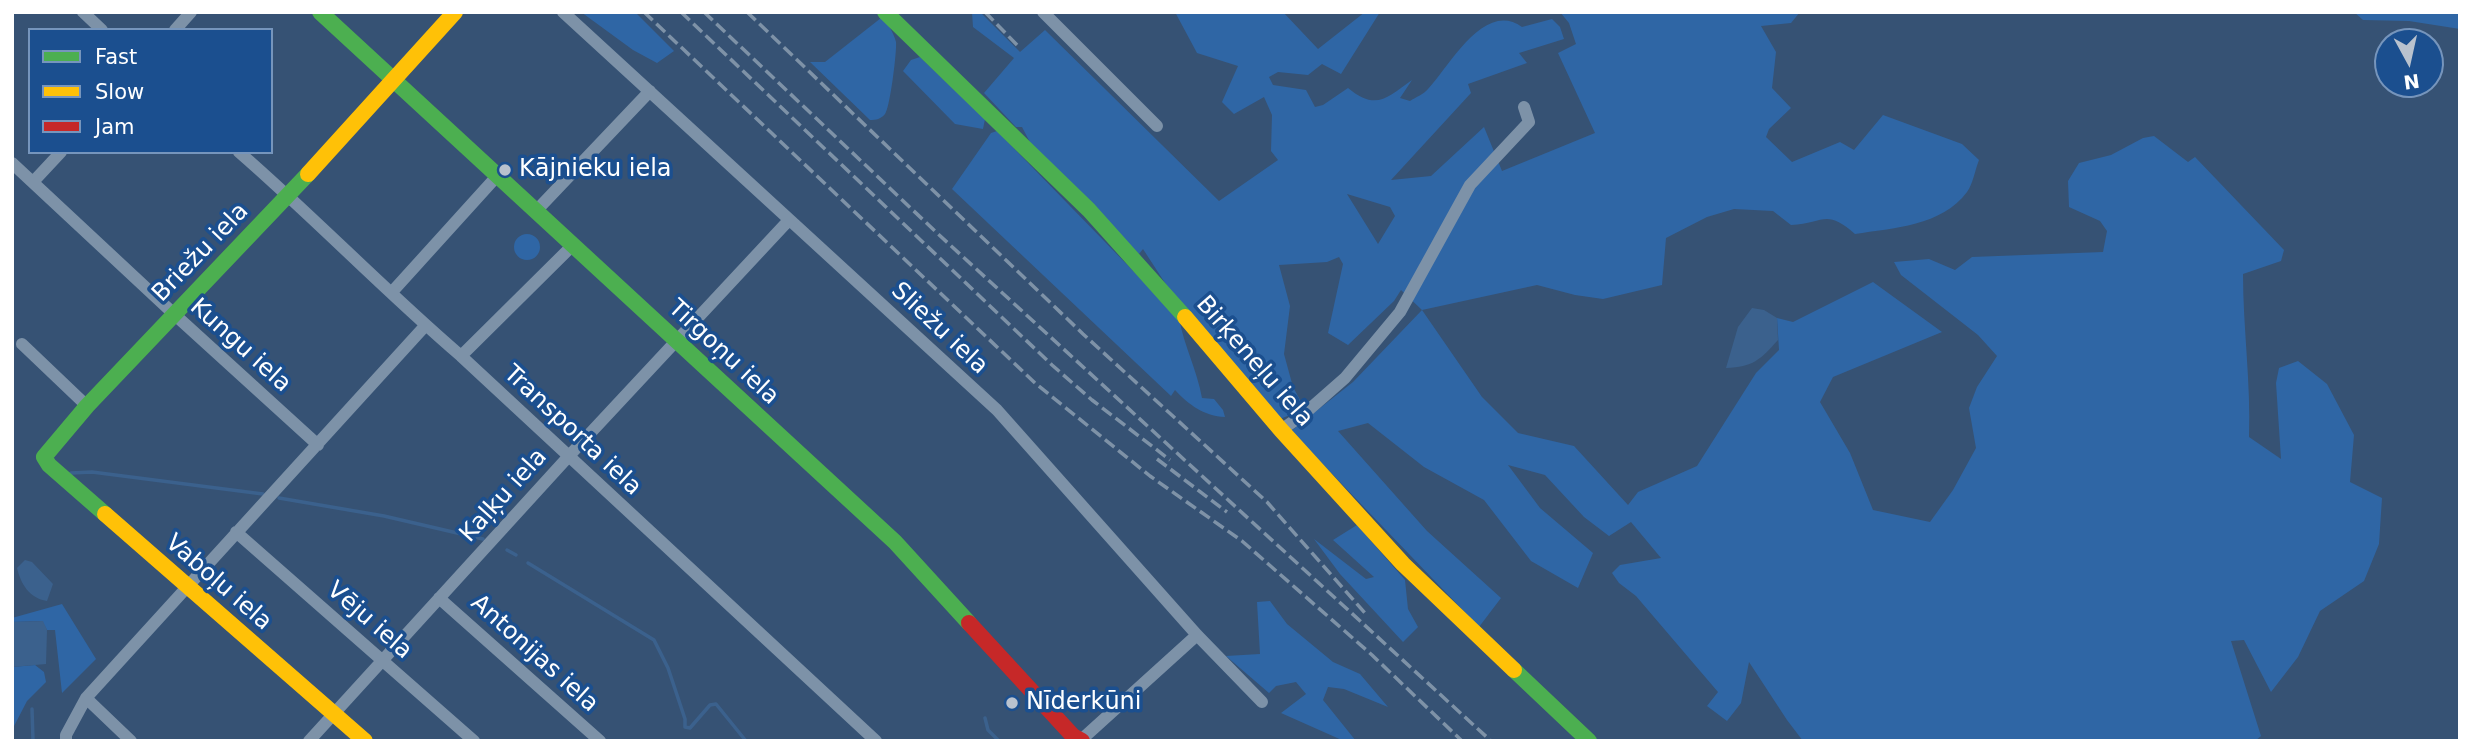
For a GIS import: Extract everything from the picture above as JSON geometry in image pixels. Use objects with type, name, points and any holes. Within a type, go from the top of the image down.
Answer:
[{"type":"street","points":[[83,12],[100,28]]},
{"type":"street","points":[[177,28],[191,12]]},
{"type":"street","name":"Tirgoņu iela","points":[[320,12],[895,542],[1077,739]]},
{"type":"street","name":"Briežu iela","points":[[44,457],[87,406],[288,195],[456,12]]},
{"type":"street","name":"Sliežu iela","points":[[563,12],[997,410],[1197,635],[1262,702]]},
{"type":"street","name":"Birķeneļu iela","points":[[885,12],[1089,210],[1144,269],[1281,430],[1403,564],[1589,741]]},
{"type":"street","points":[[1043,12],[1157,126]]},
{"type":"street","points":[[536,211],[650,92]]},
{"type":"street","points":[[1281,430],[1345,378],[1400,312],[1470,185],[1529,122],[1524,107]]},
{"type":"street","points":[[33,182],[59,154]]},
{"type":"street","name":"Transporta iela","points":[[241,154],[876,741]]},
{"type":"street","name":"Kungu iela","points":[[12,163],[318,445]]},
{"type":"street","points":[[392,292],[498,175]]},
{"type":"street","name":"Kaļķu iela","points":[[309,741],[789,220]]},
{"type":"street","points":[[461,356],[573,245]]},
{"type":"street","points":[[66,741],[66,735],[86,698],[425,326]]},
{"type":"street","points":[[22,344],[87,406]]},
{"type":"street","name":"Vaboļu iela","points":[[44,457],[49,465],[365,741]]},
{"type":"street","name":"Vēju iela","points":[[236,532],[474,741]]},
{"type":"street","name":"Antonijas iela","points":[[439,598],[600,741]]},
{"type":"street","points":[[1077,739],[1197,635]]},
{"type":"street","points":[[86,698],[131,741]]},
{"type":"shaded area","points":[[581,12],[635,12],[674,51],[657,63],[633,50]]},
{"type":"shaded area","points":[[972,12],[980,12],[1020,52],[1045,30],[1219,201],[1278,160],[1271,151],[1272,115],[1264,97],[1234,114],[1222,102],[1238,66],[1197,53],[1175,12],[1283,12],[1318,49],[1365,12],[1380,12],[1341,74],[1322,64],[1308,75],[1278,72],[1269,77],[1273,85],[1306,90],[1315,107],[1323,105],[1348,88],[1366,99],[1381,99],[1412,80],[1400,98],[1410,101],[1426,91],[1469,39],[1494,22],[1508,21],[1522,27],[1552,19],[1560,27],[1564,39],[1519,53],[1527,63],[1468,84],[1471,93],[1391,180],[1431,176],[1484,127],[1502,171],[1595,133],[1558,53],[1576,44],[1569,23],[1560,12],[1800,12],[1791,23],[1761,26],[1776,52],[1772,88],[1791,108],[1769,129],[1766,137],[1792,162],[1840,142],[1854,150],[1883,115],[1962,144],[1979,160],[1969,189],[1957,203],[1931,219],[1916,224],[1855,234],[1831,219],[1791,225],[1773,211],[1734,209],[1707,217],[1666,238],[1662,285],[1603,299],[1537,285],[1422,310],[1401,290],[1394,301],[1348,345],[1328,333],[1343,264],[1339,257],[1327,262],[1279,265],[1290,306],[1284,354],[1293,387],[1305,409],[1280,419],[1169,289],[1143,249],[1139,254],[1032,146],[1022,127],[1016,127],[984,93],[1014,58],[973,27]],"holes":[[[1347,194],[1390,207],[1395,216],[1378,244]]]},
{"type":"shaded area","points":[[2354,12],[2460,12],[2460,29],[2409,21],[2363,20]]},
{"type":"shaded area","points":[[881,18],[890,28],[896,42],[894,67],[885,114],[870,120],[810,62],[825,62]]},
{"type":"shaded area","points":[[920,57],[985,119],[983,129],[955,124],[903,71],[911,60]]},
{"type":"shaded area","points":[[997,131],[1179,318],[1202,398],[1214,399],[1225,417],[1197,409],[1175,390],[1171,396],[952,189],[991,133]]},
{"type":"shaded area","points":[[2154,136],[2188,162],[2195,157],[2284,250],[2281,261],[2243,274],[2249,437],[2281,459],[2276,383],[2279,368],[2298,361],[2327,384],[2354,435],[2350,482],[2382,498],[2379,544],[2364,581],[2320,611],[2298,657],[2271,692],[2244,640],[2231,641],[2261,736],[2255,741],[1803,741],[1749,662],[1741,703],[1727,721],[1707,706],[1718,692],[1636,596],[1619,583],[1612,573],[1620,565],[1661,558],[1631,522],[1609,536],[1584,517],[1545,475],[1508,465],[1540,508],[1593,553],[1578,588],[1531,561],[1484,500],[1424,467],[1368,423],[1338,431],[1427,531],[1501,598],[1479,627],[1291,431],[1353,382],[1422,310],[1482,397],[1518,433],[1574,446],[1628,505],[1638,492],[1697,466],[1756,373],[1779,350],[1777,318],[1793,322],[1873,282],[1942,332],[1833,377],[1820,402],[1850,453],[1873,510],[1930,522],[1953,490],[1976,448],[1969,408],[1977,387],[1997,356],[1978,335],[1901,275],[1894,262],[1929,259],[1955,270],[1972,257],[2103,252],[2107,231],[2100,221],[2069,207],[2068,181],[2079,163],[2111,155],[2143,138]]},
{"type":"shaded area","points":[[527,234],[536,238],[540,247],[536,256],[527,260],[518,256],[514,247],[518,238]]},
{"type":"shaded area","points":[[1752,308],[1764,310],[1777,318],[1778,340],[1755,361],[1726,368],[1738,327]]},
{"type":"shaded area","points":[[1357,525],[1405,580],[1408,609],[1418,627],[1403,642],[1340,574],[1314,539],[1366,579],[1374,577],[1333,540]]},
{"type":"shaded area","points":[[25,560],[32,562],[53,584],[47,601],[35,597],[24,585],[17,568]]},
{"type":"shaded area","points":[[1270,601],[1287,624],[1333,662],[1360,674],[1388,707],[1344,689],[1328,687],[1323,700],[1356,741],[1344,741],[1281,713],[1306,694],[1296,682],[1276,686],[1269,693],[1226,656],[1260,654],[1257,602]]},
{"type":"shaded area","points":[[62,604],[96,659],[62,693],[55,630],[47,630],[42,621],[12,622],[12,618]]},
{"type":"shaded area","points":[[43,621],[47,630],[46,664],[12,667],[12,622]]},
{"type":"shaded area","points":[[35,665],[44,672],[46,682],[27,701],[12,730],[12,667]]},
{"type":"waterway","points":[[71,473],[92,472],[263,494]]},
{"type":"waterway","points":[[279,498],[384,516],[483,539]]},
{"type":"waterway","points":[[507,550],[516,555]]},
{"type":"waterway","points":[[528,563],[654,640],[668,668],[685,719],[685,727],[690,728],[710,705],[716,704],[746,741]]},
{"type":"waterway","points":[[32,709],[33,741]]},
{"type":"waterway","points":[[985,718],[988,730],[999,741]]},
{"type":"railway","points":[[644,12],[1035,383],[1150,476],[1242,541],[1372,655],[1462,741]]},
{"type":"railway","points":[[681,12],[1052,365],[1092,400],[1170,460]]},
{"type":"railway","points":[[704,12],[937,233],[1491,741]]},
{"type":"railway","points":[[747,12],[1083,334],[1267,502],[1365,613]]},
{"type":"railway","points":[[985,12],[1018,46]]},
{"type":"railway","points":[[1157,459],[1227,512]]},
{"type":"traffic: fast","points":[[320,12],[895,542],[969,623]]},
{"type":"traffic: fast","points":[[885,12],[1089,210],[1185,317]]},
{"type":"traffic: fast","points":[[105,514],[49,465],[44,457],[87,406],[308,174]]},
{"type":"traffic: fast","points":[[1514,670],[1589,741]]},
{"type":"traffic: slow","points":[[308,174],[455,12]]},
{"type":"traffic: slow","points":[[1185,317],[1281,430],[1403,564],[1514,670]]},
{"type":"traffic: slow","points":[[105,514],[365,741]]},
{"type":"traffic: jam","points":[[969,623],[1073,736],[1082,741]]},
{"type":"place","name":"Kājnieku iela","points":[[505,170]]},
{"type":"place","name":"Nīderkūni","points":[[1012,703]]}]
